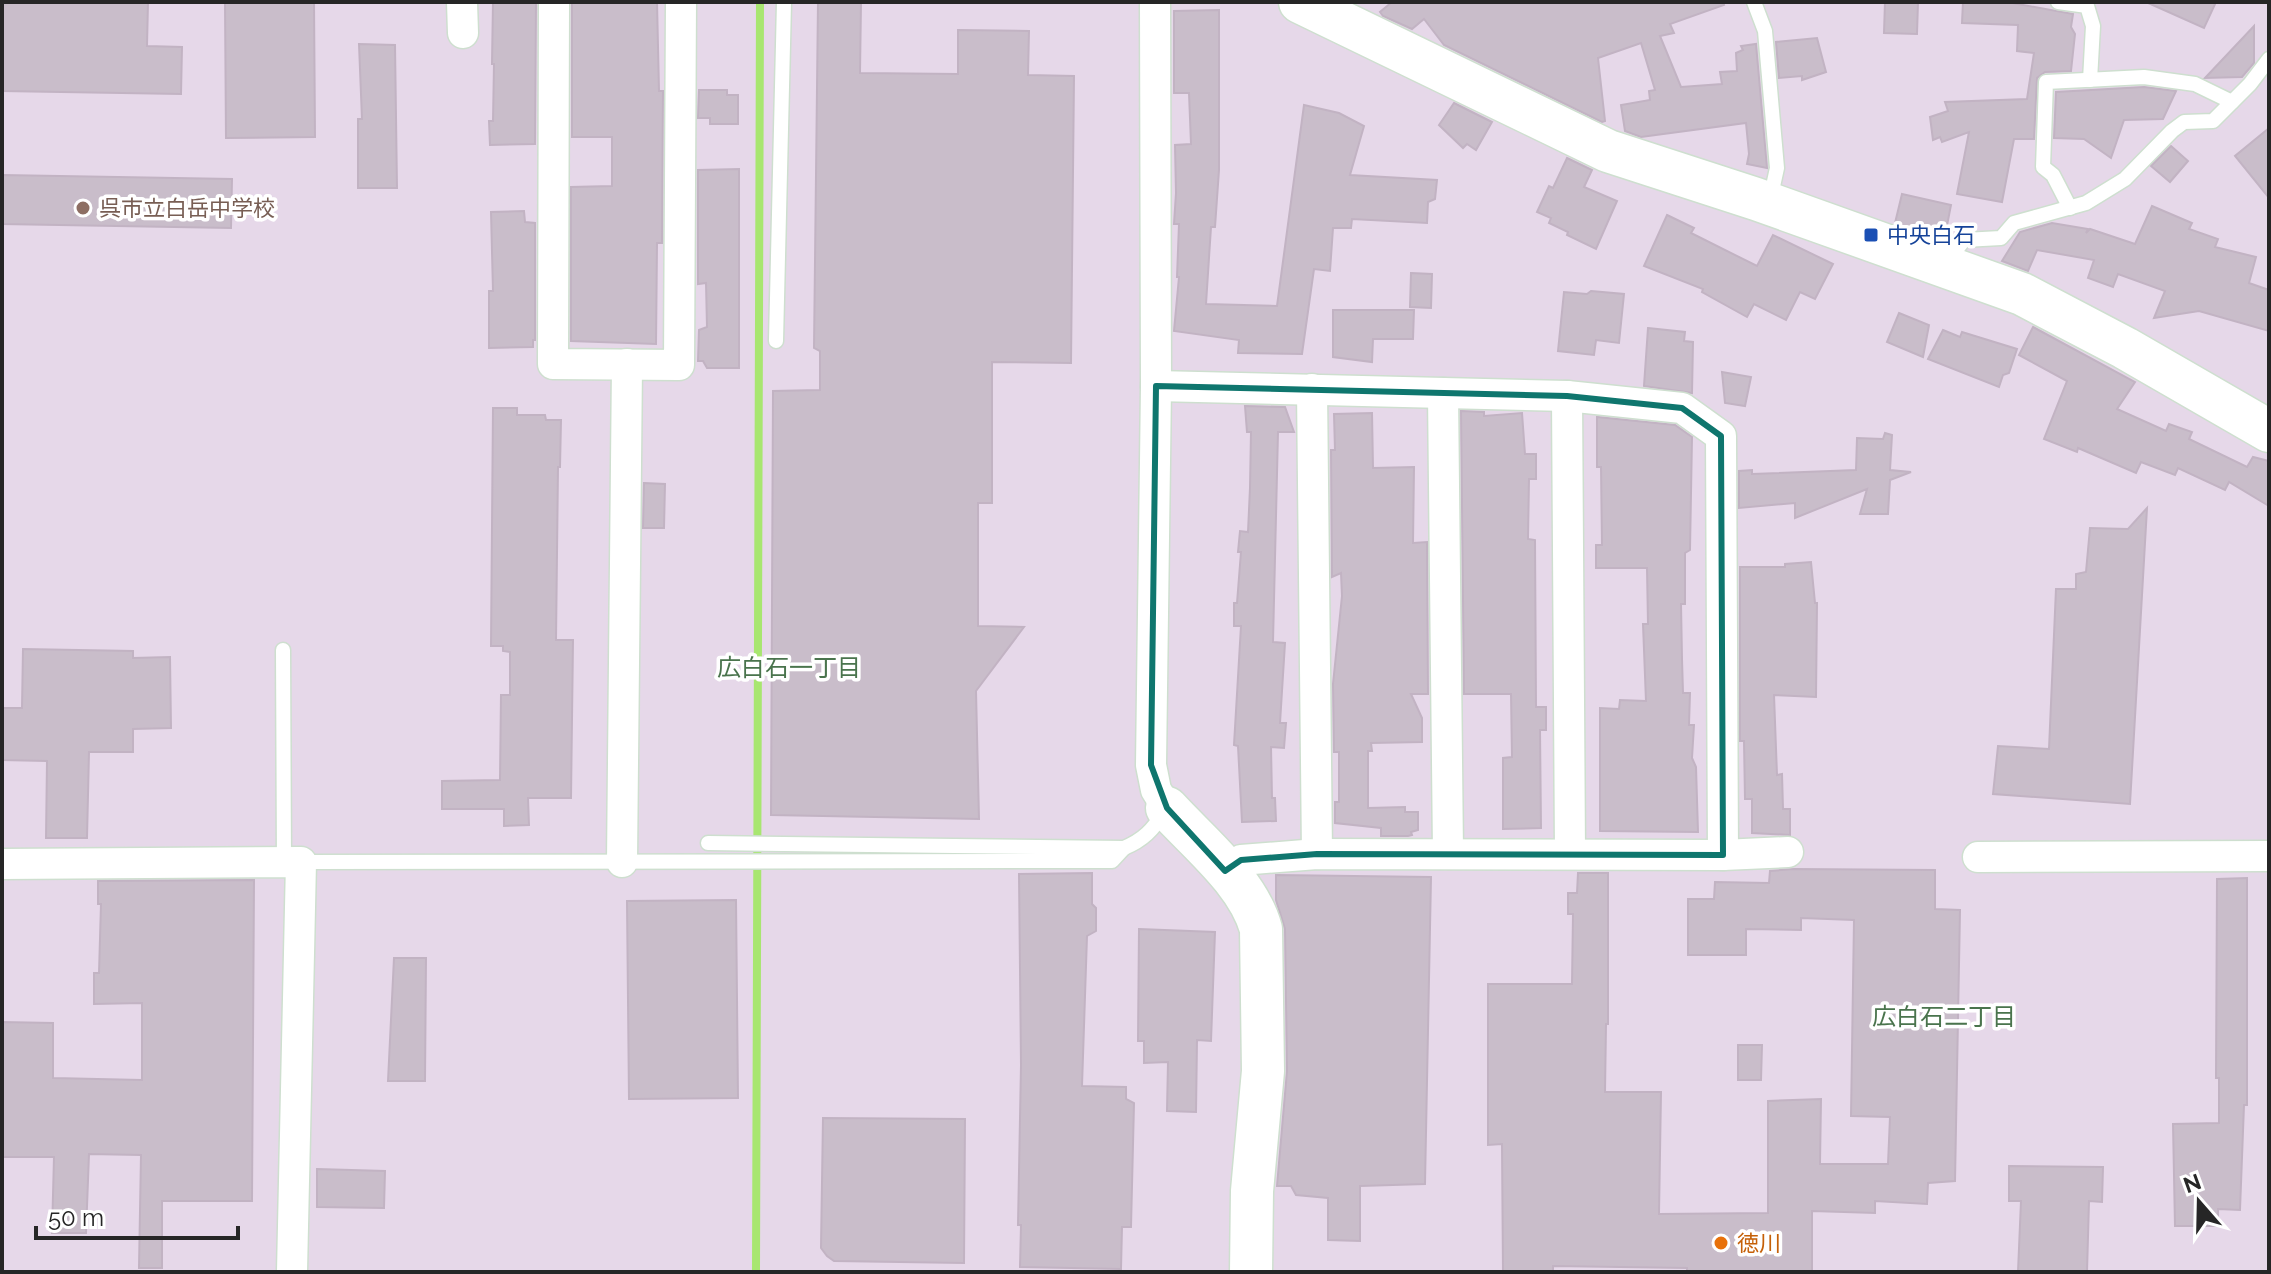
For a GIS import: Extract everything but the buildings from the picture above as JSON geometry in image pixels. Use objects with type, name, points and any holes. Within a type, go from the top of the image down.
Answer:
[{"type":"street","points":[[462,2],[463,33]]},
{"type":"street","points":[[554,2],[553,364],[679,365],[681,2]]},
{"type":"street","points":[[1155,2],[1156,386],[1151,765],[1156,790],[1167,808],[1225,871],[1257,915],[1262,943],[1263,1071],[1252,1191],[1251,1272]]},
{"type":"street","points":[[1311,4],[1608,151],[1769,204],[2022,294],[2125,348],[2269,431]]},
{"type":"street","points":[[622,862],[627,364]]},
{"type":"street","points":[[1156,386],[1567,396],[1682,408],[1721,436],[1723,855]]},
{"type":"street","points":[[1312,389],[1317,854]]},
{"type":"street","points":[[1443,393],[1448,853]]},
{"type":"street","points":[[1567,396],[1570,853]]},
{"type":"street","points":[[1225,871],[1241,860],[1317,854],[1723,855],[1788,852]]},
{"type":"street","points":[[1978,857],[2269,856]]},
{"type":"street","points":[[2,864],[292,862],[292,1272]]},
{"type":"lane","points":[[776,341],[784,2]]},
{"type":"lane","points":[[1754,2],[1765,31],[1777,168],[1769,204]]},
{"type":"lane","points":[[2058,2],[2087,6],[2093,26],[2090,80]]},
{"type":"lane","points":[[1943,267],[1964,240],[2001,238],[2014,223],[2086,203],[2125,179],[2184,122],[2213,121],[2269,59]]},
{"type":"lane","points":[[2070,208],[2053,175],[2043,167],[2046,82],[2144,77],[2195,84],[2232,102]]},
{"type":"lane","points":[[283,650],[292,862],[1112,861],[1124,848],[1140,841],[1154,828],[1167,808]]},
{"type":"lane","points":[[708,843],[1124,848]]},
{"type":"highlighted area","points":[[1156,386],[1567,396],[1682,408],[1721,436],[1723,855],[1317,854],[1241,860],[1225,871],[1167,808],[1151,765]]},
{"type":"waterway","points":[[756,1272],[760,2]]},
{"type":"place","name":"呉市立白岳中学校","points":[[83,208]]},
{"type":"place","name":"中央白石","points":[[1871,235]]},
{"type":"place","name":"徳川","points":[[1721,1243]]},
{"type":"district","name":"広白石一丁目","points":[[789,667]]},
{"type":"district","name":"広白石二丁目","points":[[1944,1016]]}]
